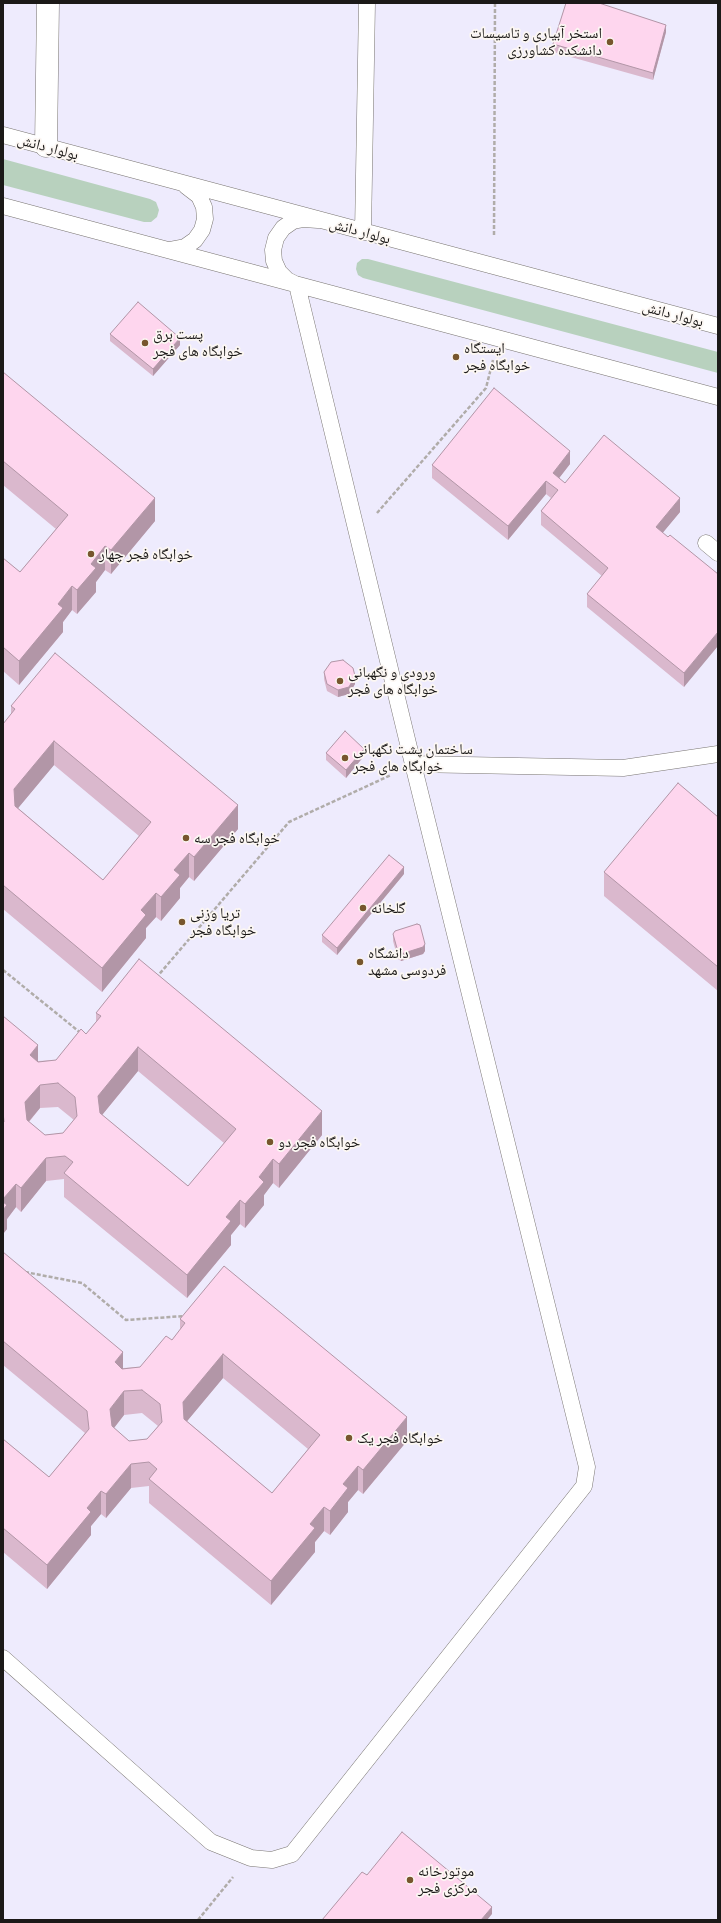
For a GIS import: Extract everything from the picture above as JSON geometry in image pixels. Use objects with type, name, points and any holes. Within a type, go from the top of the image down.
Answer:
[{"type":"street","points":[[46,146],[48,3]]},
{"type":"lane","points":[[363,232],[368,3]]},
{"type":"lane","name":"بولوار دانش","points":[[3,135],[718,326]]},
{"type":"lane","points":[[162,249],[174,250],[185,247],[195,240],[202,230],[205,219],[204,207],[199,196],[190,188],[180,183]]},
{"type":"lane","points":[[3,206],[718,397]]},
{"type":"lane","points":[[3,1658],[211,1842],[250,1858],[272,1860],[292,1854],[584,1486],[587,1467],[413,764],[297,285],[287,280],[279,272],[274,262],[273,250],[276,238],[283,228],[293,221],[304,219],[318,220]]},
{"type":"lane","points":[[413,764],[623,768],[718,754]]},
{"type":"path","points":[[494,235],[495,3]]},
{"type":"path","points":[[397,490],[486,388],[498,339]]},
{"type":"path","points":[[154,980],[289,822],[413,764]]},
{"type":"path","points":[[3,970],[86,1038]]},
{"type":"path","points":[[22,1271],[82,1283],[126,1320],[187,1316]]},
{"type":"path","points":[[198,1920],[250,1858]]},
{"type":"shaded area","name":"دانشگاه فردوسی مشهد","points":[[3,3],[718,3],[718,1920],[3,1920]]},
{"type":"green space","points":[[3,159],[150,199],[156,202],[159,210],[157,217],[151,222],[144,222],[3,185]]},
{"type":"green space","points":[[362,259],[368,259],[718,352],[718,373],[363,278],[358,275],[356,269],[357,263]]},
{"type":"building","name":"استخر آبیاری و تاسیسات دانشکده کشاورزی","points":[[566,3],[599,3],[666,25],[653,73],[553,44]]},
{"type":"building","name":"پست برق خوابگاه های فجر","points":[[138,302],[180,338],[153,369],[110,334]]},
{"type":"building","name":"خوابگاه فجر چهار","points":[[3,372],[155,498],[111,550],[105,546],[91,564],[96,568],[77,590],[72,586],[58,604],[63,608],[19,661],[3,647],[3,558],[20,572],[68,515],[3,461]]},
{"type":"building","points":[[494,388],[570,451],[553,473],[565,483],[604,435],[680,498],[656,527],[668,537],[670,535],[718,574],[718,632],[684,673],[587,594],[608,568],[541,511],[558,490],[546,481],[508,526],[432,465]]},
{"type":"building","name":"خوابگاه فجر سه","points":[[55,653],[238,805],[194,857],[189,853],[174,870],[180,875],[161,897],[156,893],[141,910],[146,915],[102,968],[3,885],[3,724],[15,709],[11,706]],"holes":[[[54,741],[151,822],[103,880],[15,806],[14,789]]]},
{"type":"building","name":"ورودی و نگهبانی خوابگاه های فجر","points":[[343,660],[353,668],[355,676],[349,687],[338,690],[327,684],[324,672],[331,662]]},
{"type":"building","name":"ساختمان پشت نگهبانی خوابگاه های فجر","points":[[345,731],[364,749],[346,770],[326,753]]},
{"type":"building","points":[[678,783],[718,817],[718,967],[604,872]]},
{"type":"building","name":"گلخانه","points":[[389,855],[404,867],[337,948],[322,935]]},
{"type":"building","points":[[417,924],[420,925],[425,944],[423,947],[401,954],[398,952],[393,934],[395,931]]},
{"type":"building","name":"خوابگاه فجر دو","points":[[139,959],[322,1111],[279,1164],[273,1159],[259,1177],[264,1182],[245,1204],[240,1200],[226,1217],[231,1221],[187,1275],[64,1173],[73,1162],[65,1156],[46,1158],[21,1188],[16,1184],[3,1199],[3,1016],[38,1045],[30,1055],[38,1062],[56,1060],[81,1029],[86,1034],[101,1016],[96,1013]],"holes":[[[138,1047],[236,1129],[188,1186],[100,1113],[98,1096]],[[58,1083],[75,1097],[77,1116],[63,1133],[45,1135],[27,1120],[25,1102],[40,1085]]]},
{"type":"building","points":[[3,1202],[7,1205],[3,1210]]},
{"type":"building","name":"خوابگاه فجر یک","points":[[3,1252],[123,1352],[115,1362],[122,1369],[140,1367],[166,1336],[172,1340],[185,1323],[180,1319],[224,1266],[407,1417],[363,1470],[358,1466],[343,1484],[348,1488],[330,1511],[324,1507],[310,1524],[315,1528],[271,1581],[149,1479],[157,1469],[149,1462],[131,1464],[106,1494],[101,1491],[87,1508],[91,1512],[47,1565],[3,1528],[3,1439],[49,1477],[89,1429],[87,1411],[3,1341]],"holes":[[[223,1354],[320,1435],[272,1493],[184,1419],[183,1402]],[[142,1390],[160,1404],[162,1422],[147,1439],[129,1441],[112,1426],[110,1409],[124,1391]]]},
{"type":"building","name":"موتورخانه مرکزی فجر","points":[[402,1832],[492,1907],[481,1920],[322,1920],[362,1872],[367,1875]]},
{"type":"place","name":"استخر آبیاری و تاسیسات دانشکده کشاورزی","points":[[610,42]]},
{"type":"place","name":"پست برق خوابگاه های فجر","points":[[145,343]]},
{"type":"place","name":"ایستگاه خوابگاه فجر","points":[[456,357]]},
{"type":"place","name":"خوابگاه فجر چهار","points":[[91,554]]},
{"type":"place","name":"ورودی و نگهبانی خوابگاه های فجر","points":[[340,681]]},
{"type":"place","name":"ساختمان پشت نگهبانی خوابگاه های فجر","points":[[345,758]]},
{"type":"place","name":"خوابگاه فجر سه","points":[[186,838]]},
{"type":"place","name":"گلخانه","points":[[363,908]]},
{"type":"place","name":"تریا وزنی خوابگاه فجر","points":[[182,922]]},
{"type":"place","name":"دانشگاه فردوسی مشهد","points":[[360,962]]},
{"type":"place","name":"خوابگاه فجر دو","points":[[270,1142]]},
{"type":"place","name":"خوابگاه فجر یک","points":[[349,1438]]},
{"type":"place","name":"موتورخانه مرکزی فجر","points":[[410,1880]]}]
